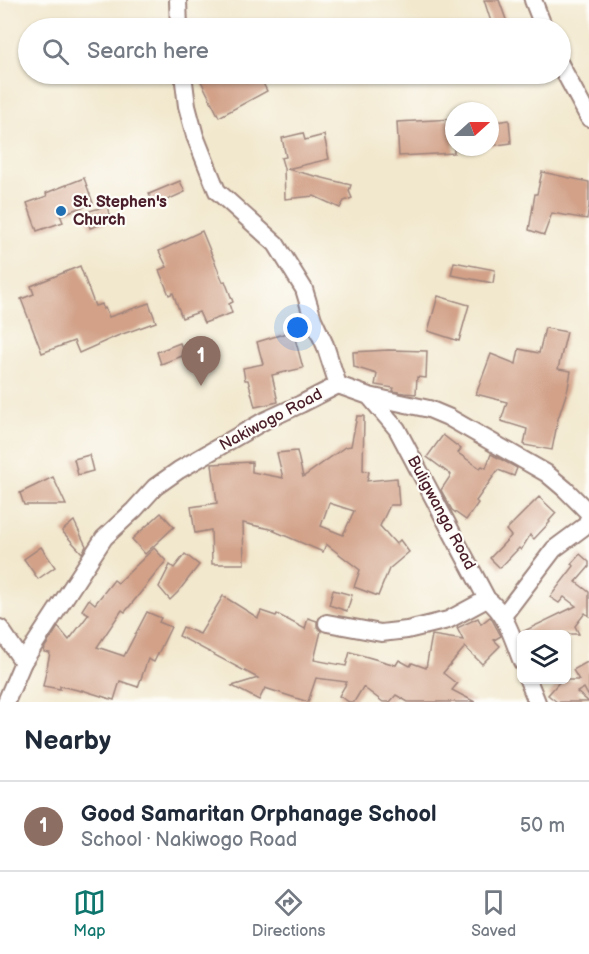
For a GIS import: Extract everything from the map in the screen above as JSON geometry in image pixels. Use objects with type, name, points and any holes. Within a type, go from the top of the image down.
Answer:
[{"type":"street","points":[[177,0],[178,18]]},
{"type":"street","points":[[533,0],[540,18]]},
{"type":"street","points":[[571,83],[589,118]]},
{"type":"street","name":"Nakiwogo Road","points":[[6,702],[23,662],[104,538],[155,487],[179,470],[264,421],[338,385],[325,345],[312,319],[304,290],[276,244],[217,191],[195,136],[184,84]]},
{"type":"street","points":[[338,385],[369,396],[429,409],[448,417],[546,473],[566,489],[589,513]]},
{"type":"street","name":"Buligwanga Road","points":[[369,396],[397,429],[487,599],[497,606],[503,616],[517,650]]},
{"type":"street","points":[[503,616],[554,549],[585,526],[589,518]]},
{"type":"street","points":[[327,622],[381,633],[406,630],[448,620],[487,599]]},
{"type":"street","points":[[0,628],[23,662]]},
{"type":"street","points":[[530,684],[537,702]]},
{"type":"building","points":[[484,0],[499,0],[505,18],[490,18]]},
{"type":"building","points":[[202,84],[263,84],[267,91],[219,117]]},
{"type":"building","points":[[445,119],[445,153],[399,156],[397,122]]},
{"type":"building","points":[[509,120],[511,143],[499,145],[499,122]]},
{"type":"building","points":[[303,133],[305,140],[324,135],[329,159],[287,169],[351,185],[349,191],[352,198],[344,201],[340,208],[314,196],[285,199],[284,168],[281,158],[286,157],[282,138]]},
{"type":"building","points":[[542,172],[589,182],[587,219],[552,213],[544,235],[529,230],[535,194],[537,194]]},
{"type":"building","points":[[84,178],[93,203],[60,215],[63,222],[37,231],[27,203]]},
{"type":"building","points":[[180,181],[185,192],[154,206],[149,194]]},
{"type":"building","points":[[107,206],[111,221],[90,228],[86,212]]},
{"type":"building","points":[[202,231],[233,302],[229,304],[232,313],[204,323],[199,312],[182,318],[173,293],[169,295],[159,270],[167,267],[159,251]]},
{"type":"building","points":[[454,262],[495,270],[493,283],[451,275]]},
{"type":"building","points":[[80,266],[95,306],[102,304],[109,317],[149,303],[156,322],[79,353],[74,341],[42,353],[21,299],[34,294],[31,286]]},
{"type":"building","points":[[438,296],[469,305],[459,341],[428,331]]},
{"type":"building","points":[[545,328],[567,332],[558,369],[571,371],[552,450],[524,445],[527,429],[501,421],[507,402],[476,394],[491,354],[516,364],[519,349],[539,353]]},
{"type":"building","points":[[293,331],[303,368],[272,375],[278,402],[255,407],[243,368],[263,364],[257,342]]},
{"type":"building","points":[[180,343],[185,355],[161,364],[157,352]]},
{"type":"building","points":[[427,351],[426,378],[417,377],[416,394],[393,391],[394,388],[375,385],[377,374],[354,367],[353,352]]},
{"type":"building","points":[[357,416],[364,416],[363,470],[369,472],[367,481],[397,478],[399,505],[390,505],[380,526],[396,544],[400,540],[409,552],[389,569],[378,596],[354,587],[360,570],[326,544],[323,552],[275,530],[243,523],[244,564],[212,564],[211,530],[195,533],[191,507],[217,503],[212,464],[252,462],[252,472],[283,478],[277,453],[297,451],[303,477],[345,447],[351,446]],"holes":[[[329,503],[354,511],[343,535],[321,526]]]},
{"type":"building","points":[[443,435],[461,449],[458,453],[480,468],[482,466],[486,468],[491,454],[517,468],[514,476],[498,470],[476,501],[478,503],[466,520],[452,510],[441,490],[451,475],[427,457]]},
{"type":"building","points":[[89,455],[93,471],[78,475],[74,459]]},
{"type":"building","points":[[53,477],[66,505],[24,505],[20,493]]},
{"type":"building","points":[[539,497],[556,513],[534,539],[530,535],[521,550],[519,548],[500,568],[490,558],[511,536],[506,530]]},
{"type":"building","points":[[161,513],[174,527],[145,554],[132,539]]},
{"type":"building","points":[[74,521],[86,546],[82,553],[62,531]]},
{"type":"building","points":[[41,547],[55,567],[38,579],[24,559]]},
{"type":"building","points":[[154,548],[166,561],[125,612],[122,610],[97,647],[124,656],[147,612],[161,618],[159,622],[171,627],[154,662],[148,659],[138,687],[120,681],[114,700],[82,690],[43,686],[50,653],[44,652],[45,647],[58,627],[69,640],[89,614],[82,610],[89,599],[95,604],[114,580],[118,583]]},
{"type":"building","points":[[185,554],[199,565],[170,600],[159,587],[170,565],[174,568]]},
{"type":"building","points":[[580,554],[589,562],[589,567],[576,582],[589,592],[589,616],[585,613],[575,626],[579,634],[571,634],[571,630],[526,630],[576,606],[564,597],[559,603],[550,597],[574,566],[571,564]]},
{"type":"building","points":[[333,590],[352,595],[347,611],[329,605]]},
{"type":"building","points":[[223,596],[258,618],[261,611],[276,616],[277,614],[305,629],[308,618],[317,621],[317,627],[321,631],[314,660],[346,666],[350,652],[396,665],[399,660],[410,666],[412,663],[426,668],[432,635],[463,640],[457,628],[478,618],[481,624],[491,618],[501,636],[494,640],[500,646],[482,664],[465,647],[443,673],[457,684],[452,690],[475,702],[408,702],[396,695],[390,702],[383,702],[363,687],[354,702],[349,702],[339,696],[347,682],[316,678],[308,702],[265,688],[259,700],[232,686],[258,678],[179,636],[183,627],[200,634]]},
{"type":"building","points":[[589,661],[589,697],[584,688],[577,692],[589,702],[557,702],[548,695],[558,684],[571,684],[571,680],[579,680],[573,670]]},
{"type":"place","name":"St. Stephen's Church","points":[[61,211]]},
{"type":"place","name":"Good Samaritan Orphanage School","points":[[201,386]]}]
